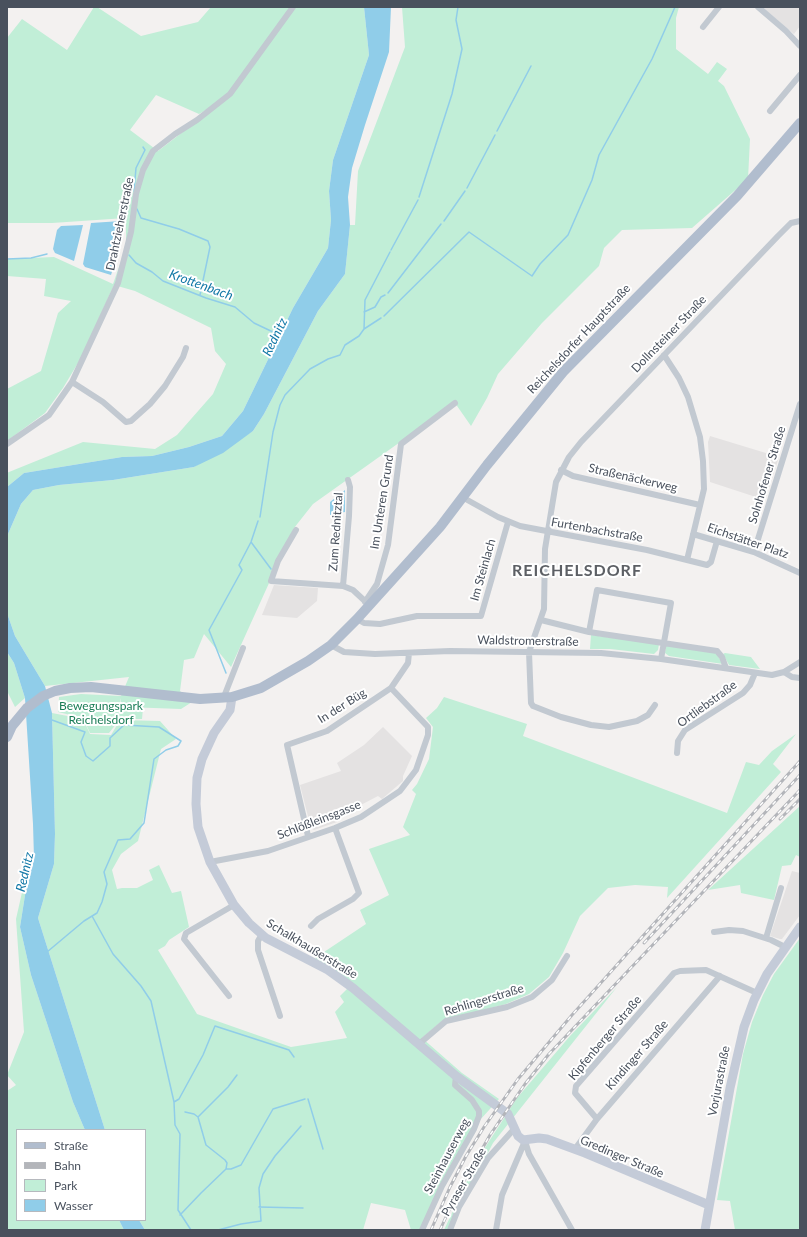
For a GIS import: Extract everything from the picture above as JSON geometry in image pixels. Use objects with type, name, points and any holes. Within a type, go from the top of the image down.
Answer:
[{"type":"main road","name":"Reichelsdorfer Hauptstraße","points":[[7,737],[12,722],[31,704],[56,691],[83,687],[127,690],[200,699],[228,698],[261,688],[308,661],[330,645],[357,619],[367,604],[436,532],[512,432],[563,372],[737,196],[800,123]]},
{"type":"main road","name":"Schalkhaußerstraße","points":[[228,698],[230,710],[214,733],[202,759],[197,778],[196,804],[198,828],[210,862],[234,905],[262,934],[344,981],[456,1076],[508,1114],[518,1136],[525,1141]]},
{"type":"main road","name":"Vorjurastraße","points":[[705,1230],[737,1051],[747,1019],[757,993],[770,970],[800,927]]},
{"type":"main road","name":"Gredinger Straße","points":[[525,1141],[542,1138],[575,1149],[709,1205]]},
{"type":"street","name":"Drahtzieherstraße","points":[[7,444],[49,415],[72,382],[118,284],[131,232],[136,194],[143,170],[153,151],[174,134],[197,120],[230,94],[292,7]]},
{"type":"street","points":[[703,26],[719,7]]},
{"type":"street","points":[[758,7],[786,31],[800,46]]},
{"type":"street","points":[[770,111],[800,75]]},
{"type":"street","name":"Dollnsteiner Straße","points":[[529,652],[544,609],[547,532],[554,491],[561,470],[581,442],[778,236],[791,223],[800,221]]},
{"type":"street","points":[[72,382],[103,402],[126,422],[131,421],[150,404],[165,386],[183,358],[186,348]]},
{"type":"street","name":"Eichstätter Platz","points":[[664,355],[679,378],[688,396],[700,437],[704,472],[704,489],[693,534],[754,552],[800,572]]},
{"type":"street","name":"Im Unteren Grund","points":[[367,604],[376,584],[388,545],[401,444],[455,404]]},
{"type":"street","name":"Solnhofener Straße","points":[[754,552],[800,404]]},
{"type":"street","name":"Straßenäckerweg","points":[[561,470],[573,476],[700,505]]},
{"type":"street","name":"Zum Rednitztal","points":[[343,586],[349,516],[350,487],[348,480]]},
{"type":"street","name":"Furtenbachstraße","points":[[462,497],[508,522],[547,532],[631,546],[707,565],[711,562],[717,541]]},
{"type":"street","name":"Im Steinlach","points":[[357,619],[364,623],[380,624],[417,616],[481,616],[508,522]]},
{"type":"street","points":[[296,530],[281,556],[271,581],[343,586],[353,590],[367,604]]},
{"type":"street","points":[[687,560],[693,534]]},
{"type":"street","points":[[589,632],[597,590],[671,604],[661,658]]},
{"type":"street","name":"Waldstromerstraße","points":[[541,620],[589,632],[717,651],[722,657],[726,668]]},
{"type":"street","name":"Waldstromerstraße","points":[[330,645],[344,652],[375,654],[450,651],[601,653],[661,658],[772,675],[784,672],[800,662]]},
{"type":"street","points":[[228,698],[225,694],[243,648]]},
{"type":"street","points":[[529,652],[530,699],[533,706],[561,717],[591,725],[608,727],[624,725],[637,721],[648,715],[655,705]]},
{"type":"street","name":"In der Büg","points":[[308,836],[287,745],[327,731],[391,688],[408,663],[409,653]]},
{"type":"street","name":"Ortliebstraße","points":[[677,753],[678,741],[685,730],[743,693],[750,685],[754,672]]},
{"type":"street","name":"Waldstromerstraße","points":[[784,672],[792,677],[800,678]]},
{"type":"street","name":"Schlößleinsgasse","points":[[210,862],[268,851],[335,828],[361,817],[400,791],[412,775],[422,757],[428,735],[428,727],[391,688]]},
{"type":"street","points":[[311,926],[318,919],[353,899],[359,893],[335,828]]},
{"type":"street","points":[[766,938],[781,888]]},
{"type":"street","points":[[229,996],[184,939],[186,933],[234,905]]},
{"type":"street","points":[[714,932],[736,930],[766,938],[785,947]]},
{"type":"street","points":[[262,934],[258,941],[258,950],[280,1016]]},
{"type":"street","name":"Rehlingerstraße","points":[[419,1044],[446,1021],[507,1007],[532,997],[552,980],[568,956]]},
{"type":"street","name":"Kipfenberger Straße","points":[[597,1119],[575,1093],[576,1086],[674,973],[701,969],[720,976]]},
{"type":"street","points":[[720,976],[757,993]]},
{"type":"street","name":"Kindinger Straße","points":[[575,1149],[597,1119],[720,976]]},
{"type":"street","name":"Steinhauserweg","points":[[422,1230],[442,1186],[474,1129],[479,1116],[479,1111],[472,1100],[455,1085],[456,1076]]},
{"type":"street","name":"Pyraser Straße","points":[[450,1230],[459,1207],[488,1158],[515,1128]]},
{"type":"street","points":[[496,1230],[502,1195],[525,1141]]},
{"type":"street","name":"Schalkhaußerstraße","points":[[525,1141],[529,1154],[572,1230]]},
{"type":"shaded area","points":[[762,7],[800,7],[800,26],[794,34]]},
{"type":"shaded area","points":[[710,436],[779,457],[765,500],[710,482],[708,442]]},
{"type":"shaded area","points":[[274,585],[318,588],[317,601],[297,618],[262,615]]},
{"type":"shaded area","points":[[383,727],[412,756],[403,776],[403,781],[382,799],[378,796],[336,818],[337,822],[314,830],[311,828],[300,785],[341,771],[337,763],[364,745]]},
{"type":"shaded area","points":[[792,871],[800,873],[800,915],[782,939],[780,939],[770,936]]},
{"type":"green space","points":[[94,7],[97,7],[141,36],[198,22],[211,7],[364,7],[369,55],[333,160],[329,191],[331,220],[328,248],[293,308],[243,411],[222,436],[189,447],[152,456],[122,457],[24,473],[7,487],[7,473],[83,442],[155,449],[177,435],[213,394],[226,364],[215,351],[211,328],[135,291],[114,285],[81,358],[63,388],[45,413],[7,441],[7,389],[41,371],[58,313],[71,301],[44,296],[46,279],[7,276],[7,259],[54,257],[113,284],[126,247],[126,218],[52,223],[7,223],[7,38],[22,19],[67,50]],"holes":[[[156,95],[199,114],[227,98],[158,151],[130,130]]]},
{"type":"green space","name":"Bewegungspark Reichelsdorf","points":[[402,7],[679,7],[676,18],[676,49],[708,74],[717,62],[727,69],[718,81],[724,86],[750,139],[748,179],[692,228],[622,230],[604,248],[599,266],[542,323],[498,374],[487,398],[471,426],[455,403],[313,504],[294,528],[231,667],[204,634],[194,658],[184,660],[180,691],[192,702],[181,709],[126,707],[121,703],[121,698],[120,703],[126,708],[143,708],[142,719],[120,719],[109,733],[90,733],[83,718],[58,712],[59,697],[81,694],[121,696],[129,677],[45,686],[15,636],[7,613],[8,534],[21,504],[33,490],[59,485],[113,480],[194,467],[253,431],[264,414],[318,311],[345,274],[350,225],[355,225],[358,171],[405,47]]},
{"type":"green space","points":[[591,635],[659,644],[658,650],[654,654],[610,649],[590,649]]},
{"type":"green space","points":[[666,645],[716,653],[723,664],[669,656],[665,653]]},
{"type":"green space","points":[[7,652],[14,663],[25,698],[15,707],[7,691]]},
{"type":"green space","points":[[725,653],[751,657],[760,669],[729,665],[723,654]]},
{"type":"green space","points":[[444,697],[527,724],[523,736],[727,813],[746,762],[759,765],[772,751],[796,734],[773,764],[781,772],[667,898],[668,887],[635,885],[608,888],[580,916],[563,953],[549,977],[529,994],[506,1004],[442,1021],[422,1038],[462,1073],[499,1099],[480,1120],[452,1170],[423,1230],[411,1230],[405,1210],[371,1203],[363,1230],[145,1230],[140,1221],[146,1221],[146,1129],[105,1129],[38,918],[54,864],[55,834],[52,713],[83,719],[90,734],[111,735],[120,720],[160,721],[176,739],[161,749],[138,841],[121,854],[112,870],[117,889],[137,888],[153,880],[149,870],[159,865],[172,893],[181,891],[189,927],[169,940],[165,946],[158,950],[197,1014],[291,1047],[347,1038],[335,1012],[344,1002],[340,996],[348,988],[336,972],[315,958],[366,924],[360,910],[389,895],[369,849],[410,835],[403,827],[416,794],[412,790],[417,784],[429,759],[433,727],[426,718],[437,708]]},
{"type":"green space","points":[[800,806],[800,857],[796,855],[791,865],[782,866],[774,900],[741,893],[740,885],[708,890]]},
{"type":"green space","points":[[30,857],[34,858],[26,889],[20,927],[31,975],[73,1102],[85,1129],[16,1129],[16,1221],[120,1221],[124,1230],[7,1230],[7,1091],[16,1085],[7,1075],[24,1032],[16,919]]},
{"type":"green space","points":[[800,938],[800,1230],[735,1230],[730,1201],[717,1200],[743,1054],[752,1022],[763,995],[774,974]]},
{"type":"green space","points":[[617,987],[493,1143],[448,1230],[444,1230],[477,1160],[517,1098],[570,1036]]},
{"type":"water","points":[[364,7],[391,7],[389,52],[352,168],[348,197],[350,225],[345,274],[318,311],[264,414],[253,431],[223,453],[194,467],[113,480],[59,485],[33,490],[21,504],[8,534],[7,578],[7,487],[24,473],[122,457],[152,456],[189,447],[222,436],[243,411],[293,308],[328,248],[331,220],[329,191],[333,160],[369,55]]},
{"type":"water","points":[[121,221],[119,250],[111,275],[85,267],[83,264],[91,223]]},
{"type":"water","points":[[83,225],[74,261],[55,253],[53,249],[57,230],[61,226]]},
{"type":"water","points":[[345,490],[345,512],[330,515],[330,502]]},
{"type":"water","points":[[7,613],[15,636],[45,686],[52,713],[55,834],[54,864],[38,918],[105,1129],[85,1129],[73,1102],[31,975],[20,927],[26,889],[34,858],[33,824],[25,698],[14,663],[7,652]]},
{"type":"water","points":[[120,1221],[140,1221],[145,1230],[124,1230]]},
{"type":"waterway","points":[[419,197],[452,94],[462,49],[456,20],[458,7]]},
{"type":"waterway","points":[[384,316],[469,232],[532,276],[540,264],[568,235],[592,180],[599,155],[652,59],[675,7]]},
{"type":"waterway","points":[[497,131],[531,66]]},
{"type":"waterway","points":[[467,188],[495,135]]},
{"type":"waterway","points":[[134,191],[136,168],[145,150],[143,147]]},
{"type":"waterway","points":[[444,221],[465,191]]},
{"type":"waterway","points":[[391,250],[418,200]]},
{"type":"waterway","points":[[137,209],[141,218],[179,229],[208,241],[210,247],[200,295]]},
{"type":"waterway","points":[[388,293],[441,224]]},
{"type":"waterway","points":[[364,329],[365,300],[390,252]]},
{"type":"waterway","name":"Krottenbach","points":[[7,259],[31,258],[47,254]]},
{"type":"waterway","name":"Krottenbach","points":[[129,255],[136,263],[152,272],[163,281],[206,298],[235,307],[254,323],[273,332],[282,333]]},
{"type":"waterway","points":[[364,312],[375,307],[381,297],[385,295]]},
{"type":"waterway","points":[[260,517],[273,432],[280,405],[285,395],[310,369],[328,359],[340,355],[345,345],[359,336],[364,329],[381,318]]},
{"type":"waterway","points":[[226,673],[209,630],[242,570],[239,565],[251,542],[258,521]]},
{"type":"waterway","points":[[251,542],[271,569]]},
{"type":"waterway","points":[[47,952],[84,921],[97,913],[107,884],[104,872],[118,840],[130,839],[144,823],[154,759],[166,750],[178,746],[181,741],[159,727],[124,725],[110,738],[110,746],[93,761],[86,756],[81,742],[85,732],[52,720]]},
{"type":"waterway","points":[[92,916],[113,954],[141,986],[151,1001],[174,1102],[175,1125],[180,1134],[178,1210],[191,1230]]},
{"type":"waterway","points":[[174,1102],[179,1099],[203,1055],[215,1026],[289,1050],[294,1057]]},
{"type":"waterway","points":[[198,1117],[228,1087],[237,1075]]},
{"type":"waterway","points":[[180,1215],[226,1169],[231,1169],[241,1165],[273,1109],[305,1099]]},
{"type":"waterway","points":[[308,1099],[323,1149]]},
{"type":"waterway","points":[[185,1112],[194,1114],[198,1117],[206,1145],[225,1160],[227,1163],[226,1169]]},
{"type":"waterway","points":[[218,1230],[261,1221],[259,1188],[263,1174],[275,1156],[301,1126]]},
{"type":"waterway","points":[[259,1207],[303,1208]]},
{"type":"railway","points":[[431,1230],[450,1187],[466,1156],[484,1127],[518,1079],[572,1015],[800,761]]},
{"type":"railway","points":[[644,943],[800,775]]},
{"type":"railway","points":[[440,1230],[456,1195],[490,1135],[525,1084],[549,1054],[800,790]]},
{"type":"railway","points":[[780,819],[800,799]]},
{"type":"district","name":"REICHELSDORF","points":[[577,571]]},
{"type":"water label","name":"Rednitz","points":[[275,337]]},
{"type":"water label","name":"Rednitz","points":[[25,872]]}]
